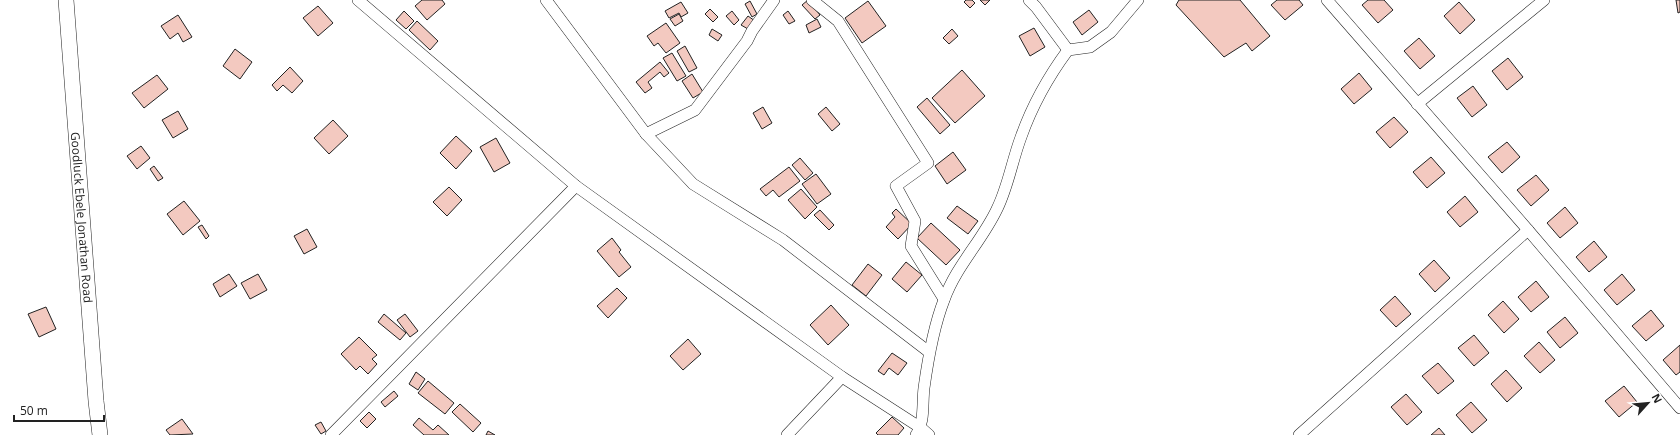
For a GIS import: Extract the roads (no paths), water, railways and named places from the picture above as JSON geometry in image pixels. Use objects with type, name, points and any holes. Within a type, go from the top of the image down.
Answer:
[{"type":"main road","name":"Goodluck Ebele Jonathan Road","points":[[66,0],[96,401],[100,435]]},
{"type":"street","points":[[358,0],[576,186],[922,433]]},
{"type":"street","points":[[546,0],[646,134],[693,184],[783,240],[929,352]]},
{"type":"street","points":[[646,134],[695,110],[747,41],[752,31],[774,0]]},
{"type":"street","points":[[812,0],[838,21],[928,163],[896,186],[915,221],[911,246],[944,299]]},
{"type":"street","points":[[1029,0],[1036,7],[1068,50]]},
{"type":"street","points":[[922,433],[924,390],[929,352],[944,299],[968,254],[987,230],[998,207],[1021,137],[1051,72],[1068,50],[1090,47],[1111,32],[1138,0]]},
{"type":"street","points":[[1417,104],[1544,0]]},
{"type":"street","points":[[1332,1],[1417,104],[1528,230],[1680,408]]},
{"type":"street","points":[[331,435],[576,186]]},
{"type":"street","points":[[1299,435],[1528,230]]},
{"type":"street","points":[[787,435],[842,377]]}]
